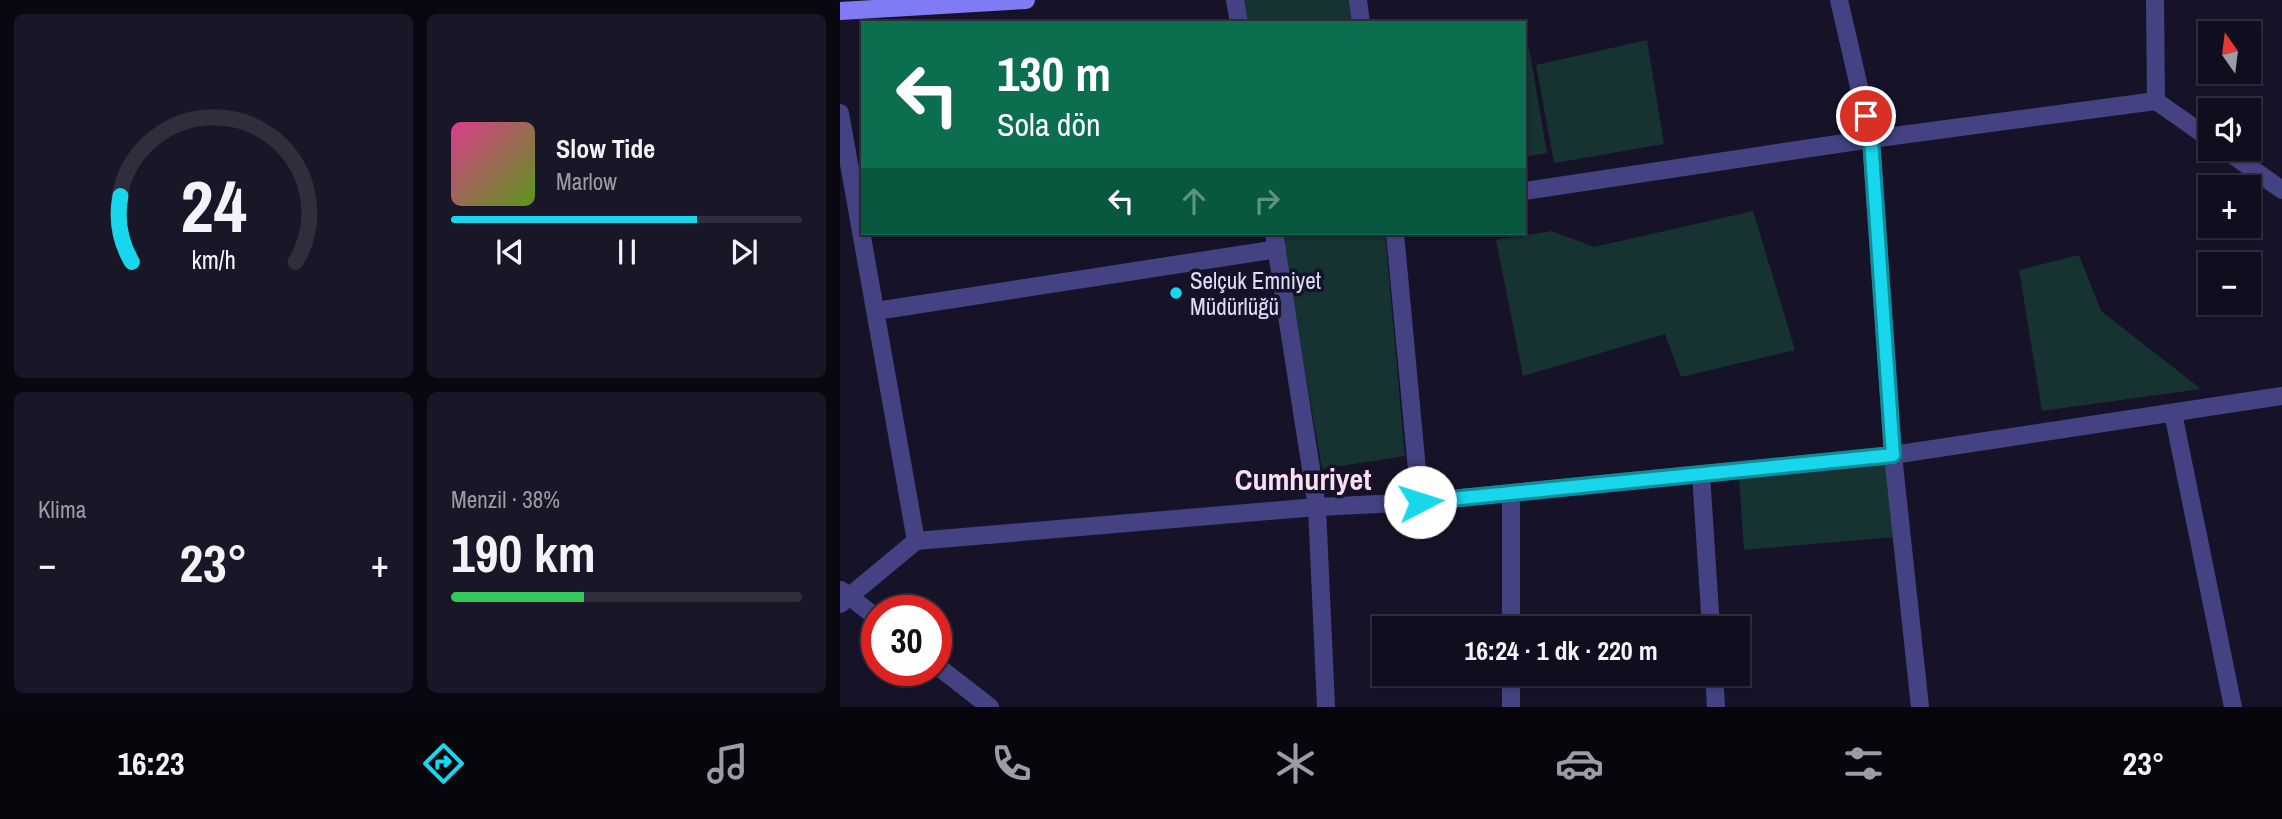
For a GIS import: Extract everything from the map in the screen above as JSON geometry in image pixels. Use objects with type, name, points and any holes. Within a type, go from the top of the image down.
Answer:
[{"type":"street","points":[[840,10],[1026,0]]},
{"type":"street","points":[[1235,0],[1239,21]]},
{"type":"street","points":[[1358,0],[1362,21]]},
{"type":"street","points":[[1839,0],[1871,139],[1893,455],[1920,707]]},
{"type":"street","points":[[2155,0],[2156,100]]},
{"type":"street","points":[[1526,191],[2156,100],[2198,130]]},
{"type":"street","points":[[840,113],[861,228]]},
{"type":"street","points":[[2241,161],[2282,190]]},
{"type":"street","points":[[862,235],[916,541]]},
{"type":"street","points":[[1395,235],[1420,502]]},
{"type":"street","points":[[876,311],[1276,241],[1317,507],[1326,707]]},
{"type":"street","points":[[861,608],[843,596],[916,541],[1317,507],[1511,494],[1893,455],[2282,396]]},
{"type":"street","points":[[2173,413],[2233,707]]},
{"type":"street","points":[[1701,474],[1710,616]]},
{"type":"street","points":[[1511,494],[1511,616]]},
{"type":"street","points":[[952,677],[990,707]]},
{"type":"street","points":[[1511,686],[1511,707]]},
{"type":"street","points":[[1715,686],[1716,707]]},
{"type":"green space","points":[[1242,0],[1351,0],[1354,21],[1246,21]]},
{"type":"green space","points":[[1647,40],[1664,144],[1554,163],[1536,65]]},
{"type":"green space","points":[[1529,48],[1547,153],[1526,157],[1526,49]]},
{"type":"green space","points":[[1753,211],[1795,350],[1681,377],[1665,334],[1523,376],[1496,240],[1552,231],[1594,247]]},
{"type":"green space","points":[[1281,235],[1385,235],[1405,456],[1322,469]]},
{"type":"green space","points":[[2079,255],[2101,311],[2201,389],[2042,411],[2019,270]]},
{"type":"green space","points":[[1887,460],[1895,537],[1744,550],[1739,478]]},
{"type":"place","name":"Selçuk Emniyet Müdürlüğü","points":[[1176,293]]},
{"type":"district","name":"Cumhuriyet","points":[[1303,479]]},
{"type":"route","points":[[1420,502],[1893,455],[1871,139],[1866,116]]}]
